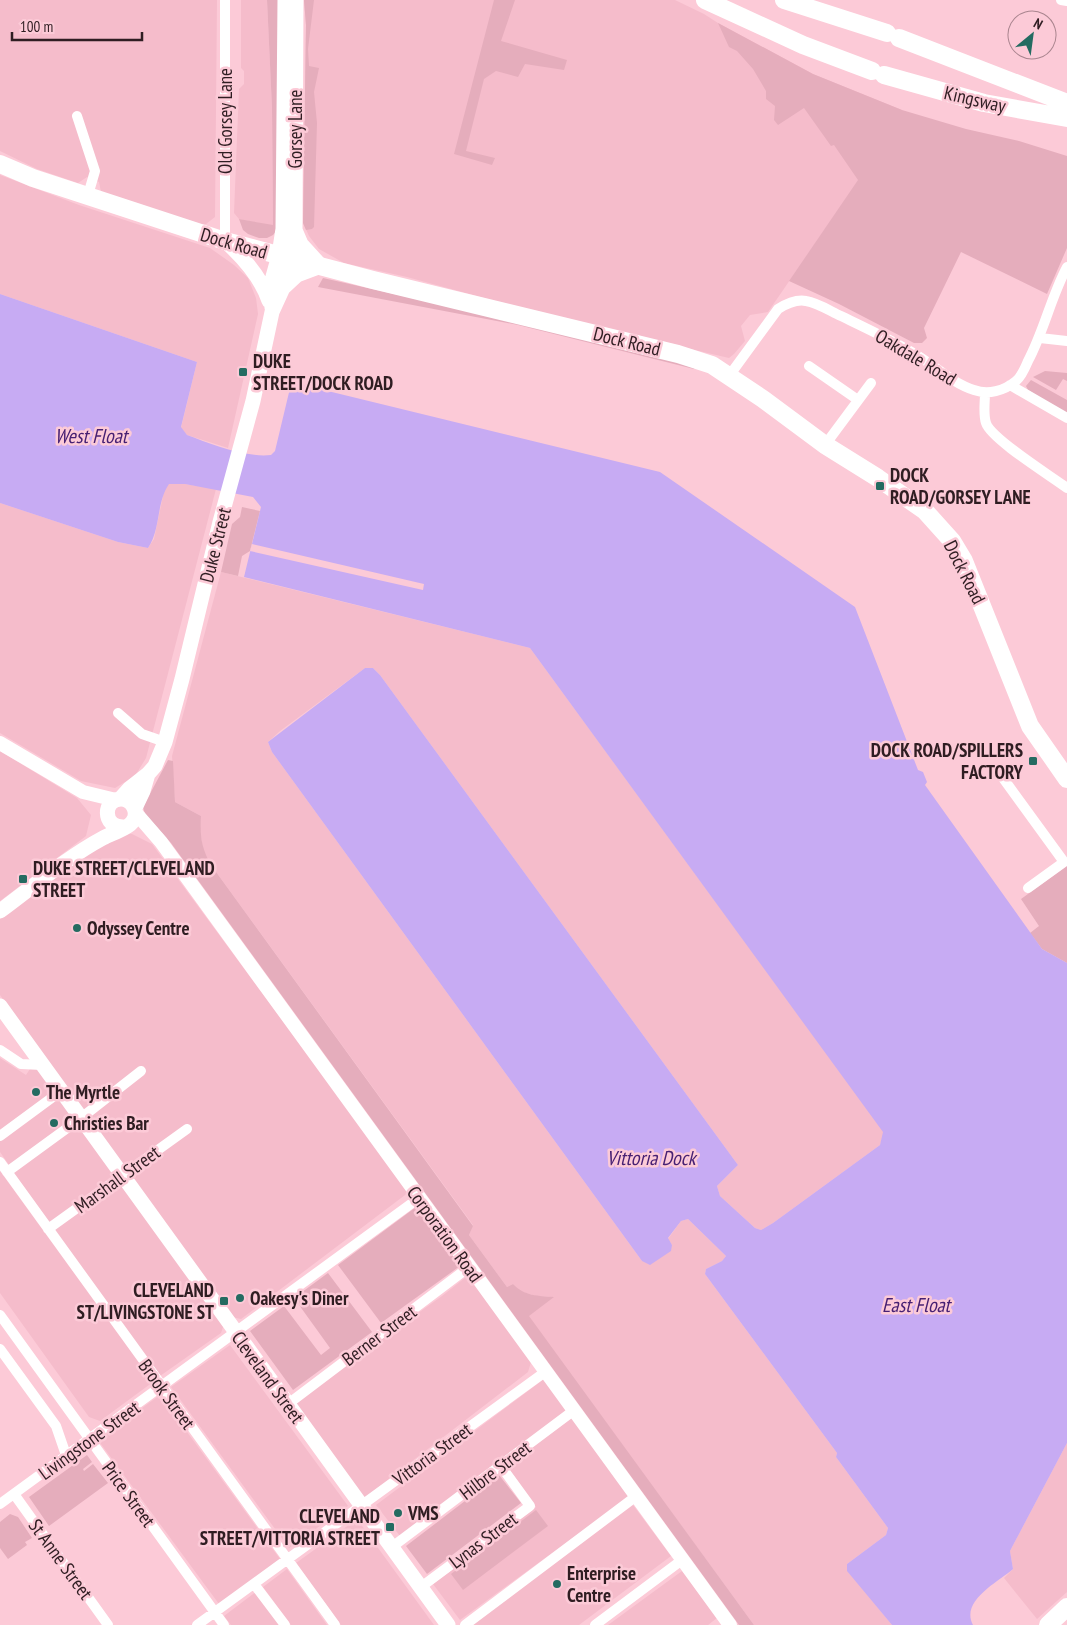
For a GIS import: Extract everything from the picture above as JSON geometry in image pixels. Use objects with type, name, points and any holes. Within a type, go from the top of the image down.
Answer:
[{"type":"highway","name":"Kingsway","points":[[705,0],[803,45],[878,73],[984,103],[1067,118]]},
{"type":"highway","name":"Kingsway","points":[[784,0],[893,36],[1067,103]]},
{"type":"highway","name":"Dock Road","points":[[0,164],[32,178],[246,247],[678,354],[712,365],[825,445],[878,478],[924,512],[952,541],[964,561],[1030,726],[1067,779]]},
{"type":"highway","points":[[1048,1625],[1067,1607]]},
{"type":"highway","points":[[1060,1625],[1067,1619]]},
{"type":"main road","name":"Gorsey Lane","points":[[285,0],[289,230]]},
{"type":"main road","name":"Gorsey Lane","points":[[285,257],[289,230],[296,0]]},
{"type":"main road","points":[[246,247],[270,241],[289,230],[321,266],[297,275],[283,288]]},
{"type":"main road","points":[[225,241],[253,270],[265,290],[272,312]]},
{"type":"main road","name":"Duke Street","points":[[118,800],[155,766],[165,742],[220,522],[253,402],[272,312],[283,288],[285,257]]},
{"type":"main road","name":"Duke Street","points":[[272,312],[271,284],[285,257]]},
{"type":"main road","points":[[0,742],[83,792],[108,817],[114,826],[125,827]]},
{"type":"main road","name":"Duke Street","points":[[135,810],[148,774]]},
{"type":"main road","points":[[0,911],[87,847],[125,827],[134,820],[135,810],[129,801],[83,792]]},
{"type":"main road","points":[[87,847],[108,817],[109,806],[118,800]]},
{"type":"main road","name":"Corporation Road","points":[[135,810],[161,842],[729,1625]]},
{"type":"main road","name":"Corporation Road","points":[[125,827],[161,842]]},
{"type":"main road","name":"Cleveland Street","points":[[0,1006],[448,1625]]},
{"type":"street","name":"Old Gorsey Lane","points":[[225,0],[225,241]]},
{"type":"street","points":[[1061,0],[1067,1]]},
{"type":"street","points":[[77,116],[95,171],[88,196]]},
{"type":"street","points":[[1067,266],[1040,338],[1017,380],[993,392],[985,393],[985,422],[989,430],[1007,446],[1067,488]]},
{"type":"street","name":"Oakdale Road","points":[[729,376],[778,310],[785,304],[806,301],[877,333],[916,354],[960,384],[985,393]]},
{"type":"street","points":[[1040,338],[1067,341]]},
{"type":"street","points":[[809,366],[858,400]]},
{"type":"street","points":[[825,445],[871,383]]},
{"type":"street","points":[[1010,385],[1067,418]]},
{"type":"street","points":[[118,713],[142,734],[165,742]]},
{"type":"street","points":[[1003,778],[1066,861],[1028,888]]},
{"type":"street","points":[[0,1050],[21,1064],[42,1065]]},
{"type":"street","points":[[8,1172],[141,1071]]},
{"type":"street","points":[[0,1136],[61,1091]]},
{"type":"street","name":"Marshall Street","points":[[48,1229],[187,1129]]},
{"type":"street","name":"Brook Street","points":[[0,1162],[335,1625]]},
{"type":"street","name":"Livingstone Street","points":[[0,1504],[419,1198]]},
{"type":"street","name":"Berner Street","points":[[288,1404],[470,1267]]},
{"type":"street","name":"Price Street","points":[[0,1314],[224,1625]]},
{"type":"street","points":[[0,1349],[56,1426],[66,1456]]},
{"type":"street","name":"Vittoria Street","points":[[198,1625],[545,1372]]},
{"type":"street","name":"Hilbre Street","points":[[392,1547],[573,1411]]},
{"type":"street","name":"Lynas Street","points":[[421,1587],[530,1506],[501,1466]]},
{"type":"street","name":"St Anne Street","points":[[14,1494],[108,1625]]},
{"type":"street","points":[[465,1625],[635,1497]]},
{"type":"street","points":[[595,1625],[682,1560]]},
{"type":"street","points":[[254,1584],[285,1625]]},
{"type":"shaded area","points":[[0,0],[217,0],[215,217],[206,224],[200,224],[101,192],[99,182],[87,177],[78,183],[37,169],[0,151]]},
{"type":"shaded area","points":[[241,0],[267,0],[272,108],[273,226],[239,219],[234,213],[239,89],[244,84],[244,71],[241,68]]},
{"type":"shaded area","points":[[267,0],[279,0],[278,229],[267,238],[259,238],[243,230],[239,219],[273,225],[272,108]]},
{"type":"shaded area","points":[[304,0],[675,0],[813,74],[902,110],[858,181],[768,312],[750,315],[741,326],[745,341],[729,358],[554,317],[407,277],[344,263],[319,249],[309,236],[303,223],[306,25]]},
{"type":"shaded area","points":[[304,0],[314,0],[308,49],[309,66],[319,68],[314,92],[317,123],[314,227],[306,230],[303,223],[306,25]]},
{"type":"shaded area","points":[[494,0],[515,0],[501,41],[567,60],[564,70],[525,64],[518,77],[496,71],[484,79],[466,151],[495,158],[492,165],[454,154]]},
{"type":"shaded area","points":[[718,23],[813,74],[902,110],[966,129],[1019,141],[1067,156],[1067,248],[1047,294],[961,252],[924,328],[927,338],[922,343],[914,343],[839,304],[789,281],[858,180],[834,145],[831,146],[804,108],[778,125],[774,120],[775,106],[766,99],[766,91],[753,69],[737,51],[729,47]]},
{"type":"shaded area","points":[[0,175],[79,205],[210,248],[234,265],[248,278],[256,298],[258,314],[228,448],[187,435],[181,428],[197,362],[0,294]]},
{"type":"shaded area","points":[[323,278],[519,322],[696,366],[694,369],[518,325],[318,287]]},
{"type":"shaded area","points":[[1045,371],[1067,373],[1067,381],[1063,379],[1056,390],[1033,377]]},
{"type":"shaded area","points":[[1031,380],[1067,400],[1067,414],[1028,390],[1026,386]]},
{"type":"shaded area","points":[[168,484],[185,484],[216,489],[146,758],[135,776],[115,788],[81,781],[0,733],[0,503],[118,542],[148,548],[154,539],[164,491]]},
{"type":"shaded area","points":[[242,507],[260,511],[250,551],[242,556],[238,576],[221,572],[232,524],[240,517]]},
{"type":"shaded area","points":[[221,572],[530,648],[884,1132],[880,1145],[773,1223],[761,1230],[755,1228],[720,1196],[717,1186],[738,1165],[373,668],[365,668],[268,742],[272,752],[642,1261],[672,1245],[668,1239],[681,1221],[688,1219],[726,1256],[722,1261],[706,1269],[705,1274],[837,1453],[836,1457],[888,1528],[886,1535],[847,1564],[847,1570],[892,1625],[754,1625],[528,1316],[553,1297],[536,1296],[519,1291],[513,1284],[507,1287],[469,1235],[473,1225],[211,865],[203,851],[200,829],[201,816],[175,802],[172,756]]},
{"type":"shaded area","points":[[0,751],[77,798],[91,815],[86,836],[0,901]]},
{"type":"shaded area","points":[[168,760],[173,761],[175,802],[201,816],[202,841],[211,865],[473,1226],[469,1235],[507,1287],[513,1284],[527,1293],[537,1296],[554,1297],[529,1316],[754,1625],[739,1625],[171,843],[145,814],[143,807]]},
{"type":"shaded area","points":[[123,833],[132,834],[152,844],[409,1192],[241,1319],[232,1317],[0,995],[0,919],[108,838]]},
{"type":"shaded area","points":[[1067,866],[1067,963],[1042,949],[1030,933],[1039,926],[1021,899]]},
{"type":"shaded area","points":[[0,1058],[26,1075],[30,1069],[37,1068],[54,1091],[0,1130]]},
{"type":"shaded area","points":[[56,1100],[60,1100],[72,1115],[72,1119],[9,1165],[0,1152],[0,1141]]},
{"type":"shaded area","points":[[75,1126],[81,1127],[115,1175],[50,1223],[13,1172]]},
{"type":"shaded area","points":[[0,1171],[153,1382],[100,1421],[89,1417],[0,1293]]},
{"type":"shaded area","points":[[119,1184],[123,1185],[224,1324],[221,1333],[160,1376],[55,1231],[57,1227]]},
{"type":"shaded area","points":[[416,1207],[460,1266],[381,1323],[338,1265]]},
{"type":"shaded area","points":[[328,1273],[372,1332],[293,1390],[250,1331],[284,1306],[321,1355],[330,1348],[294,1298]]},
{"type":"shaded area","points":[[466,1277],[470,1278],[531,1362],[528,1372],[363,1499],[296,1405],[298,1399]]},
{"type":"shaded area","points":[[230,1345],[348,1506],[289,1548],[171,1387]]},
{"type":"shaded area","points":[[544,1379],[567,1410],[400,1536],[376,1505]]},
{"type":"shaded area","points":[[160,1395],[280,1559],[219,1604],[98,1440]]},
{"type":"shaded area","points":[[572,1418],[629,1497],[460,1620],[433,1584],[536,1507],[507,1466]]},
{"type":"shaded area","points":[[1067,1443],[1067,1592],[1037,1619],[1004,1578],[1013,1569],[1010,1551]]},
{"type":"shaded area","points":[[87,1455],[92,1462],[83,1469],[84,1471],[93,1464],[108,1483],[49,1526],[29,1497]]},
{"type":"shaded area","points":[[499,1475],[521,1503],[427,1574],[406,1546]]},
{"type":"shaded area","points":[[633,1505],[671,1556],[579,1625],[472,1625]]},
{"type":"shaded area","points":[[536,1510],[548,1526],[463,1590],[451,1574]]},
{"type":"shaded area","points":[[10,1514],[18,1517],[32,1538],[25,1542],[27,1545],[8,1559],[0,1548],[0,1522]]},
{"type":"shaded area","points":[[357,1519],[434,1625],[341,1625],[296,1563]]},
{"type":"shaded area","points":[[287,1569],[327,1625],[291,1625],[263,1587]]},
{"type":"shaded area","points":[[682,1571],[717,1618],[708,1625],[608,1625]]},
{"type":"shaded area","points":[[257,1591],[282,1625],[231,1625],[224,1616]]},
{"type":"water","name":"East Float","points":[[0,294],[197,362],[181,427],[187,435],[240,452],[271,455],[275,451],[291,384],[295,383],[660,472],[855,607],[918,770],[923,772],[927,782],[925,785],[1042,949],[1067,963],[1067,1443],[1010,1551],[1013,1569],[990,1586],[976,1600],[970,1616],[973,1625],[892,1625],[847,1571],[847,1564],[886,1535],[888,1528],[836,1457],[837,1453],[705,1274],[706,1269],[722,1261],[726,1256],[688,1219],[681,1221],[668,1238],[672,1245],[671,1251],[650,1265],[642,1261],[272,752],[268,742],[365,668],[373,668],[738,1165],[717,1186],[720,1196],[755,1228],[761,1230],[880,1145],[883,1132],[530,648],[244,577],[261,507],[253,497],[185,484],[169,484],[162,499],[155,533],[148,548],[118,542],[0,503]]},
{"type":"pier","points":[[252,544],[424,584],[423,590],[250,551]]},
{"type":"place","name":"DUKE STREET/DOCK ROAD","points":[[243,372]]},
{"type":"place","name":"DOCK ROAD/GORSEY LANE","points":[[880,486]]},
{"type":"place","name":"DOCK ROAD/SPILLERS FACTORY","points":[[1033,761]]},
{"type":"place","name":"DUKE STREET/CLEVELAND STREET","points":[[23,879]]},
{"type":"place","name":"Odyssey Centre","points":[[77,928]]},
{"type":"place","name":"The Myrtle","points":[[36,1092]]},
{"type":"place","name":"Christies Bar","points":[[54,1123]]},
{"type":"place","name":"Oakesy's Diner","points":[[240,1298]]},
{"type":"place","name":"CLEVELAND ST/LIVINGSTONE ST","points":[[224,1301]]},
{"type":"place","name":"VMS","points":[[398,1513]]},
{"type":"place","name":"CLEVELAND STREET/VITTORIA STREET","points":[[390,1527]]},
{"type":"place","name":"Enterprise Centre","points":[[557,1584]]},
{"type":"water label","name":"West Float","points":[[91,436]]},
{"type":"water label","name":"Vittoria Dock","points":[[651,1158]]}]
